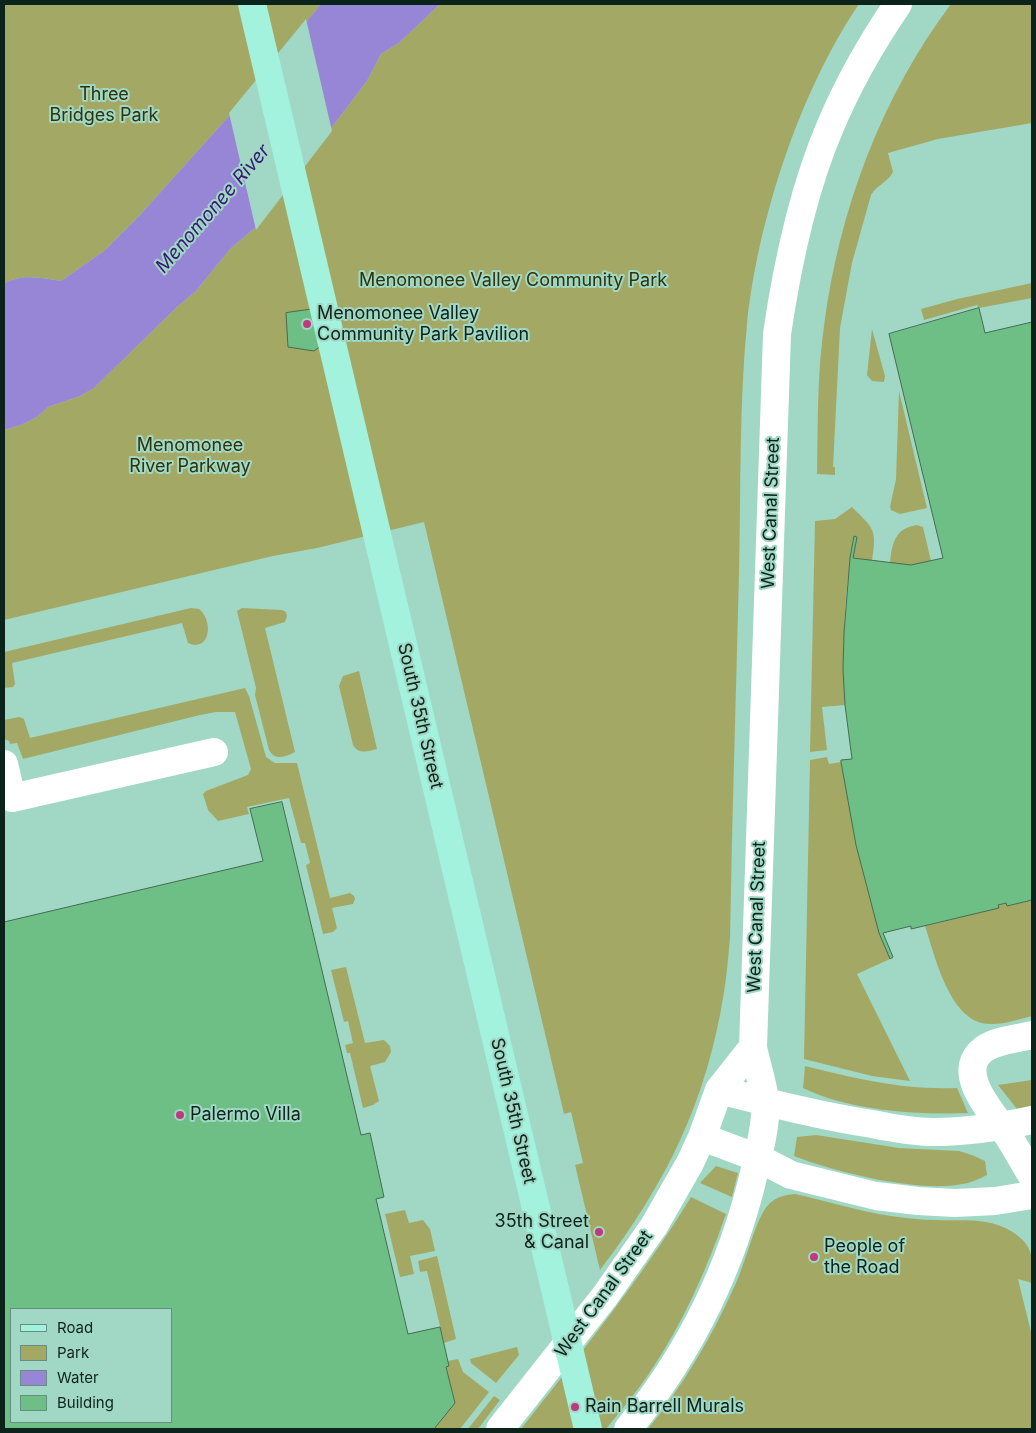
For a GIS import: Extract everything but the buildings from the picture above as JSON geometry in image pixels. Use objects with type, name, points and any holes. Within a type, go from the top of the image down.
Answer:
[{"type":"main road","name":"South 35th Street","points":[[252,4],[588,1429]]},
{"type":"street","name":"West Canal Street","points":[[628,1429],[673,1366],[711,1299],[734,1245],[745,1211],[758,1158],[765,1102],[752,1047],[777,334],[798,225],[829,128],[853,78],[881,29],[898,4]]},
{"type":"street","points":[[4,764],[12,798],[214,752]]},
{"type":"street","points":[[1032,1035],[998,1043],[984,1050],[975,1060],[973,1076],[977,1090],[989,1111],[1002,1127],[1032,1176]]},
{"type":"street","name":"West Canal Street","points":[[500,1429],[632,1259],[680,1182],[702,1137],[719,1090],[752,1047]]},
{"type":"street","points":[[719,1090],[803,1112],[932,1132],[1002,1127],[1032,1120]]},
{"type":"street","points":[[702,1137],[758,1158],[791,1175],[876,1196],[955,1203],[995,1201],[1032,1195]]},
{"type":"green space","name":"Three Bridges Park","points":[[4,4],[321,4],[229,116],[140,215],[104,251],[61,281],[24,277],[4,284]]},
{"type":"green space","name":"Menomonee Valley Community Park","points":[[440,4],[859,4],[818,76],[785,157],[761,242],[747,324],[741,417],[730,939],[725,986],[716,1032],[707,1069],[695,1105],[664,1173],[624,1238],[600,1270],[575,1165],[583,1163],[571,1112],[564,1114],[424,522],[4,620],[4,430],[21,425],[37,417],[48,407],[80,396],[94,388],[178,306],[196,291],[230,249],[256,227],[367,81],[381,54],[400,42]]},
{"type":"green space","points":[[951,4],[1032,4],[1032,123],[938,139],[888,153],[893,172],[871,195],[852,263],[840,328],[833,467],[835,467],[835,475],[817,474],[819,381],[822,344],[831,283],[840,240],[852,198],[884,116],[926,40]]},
{"type":"green space","points":[[1032,283],[1032,298],[979,308],[977,305],[924,320],[921,309],[957,299]]},
{"type":"green space","points":[[872,329],[885,376],[884,382],[872,381],[867,375]]},
{"type":"green space","points":[[899,391],[927,508],[900,514],[891,510],[890,507],[896,479]]},
{"type":"green space","points":[[852,507],[872,530],[874,542],[872,561],[853,558],[857,537],[854,536],[845,620],[845,705],[822,707],[827,750],[810,752],[815,521],[835,519]]},
{"type":"green space","points":[[917,525],[923,527],[931,561],[911,565],[890,563],[892,549],[899,533],[904,529]]},
{"type":"green space","points":[[191,608],[199,609],[207,621],[207,634],[201,644],[188,643],[182,623],[12,663],[15,684],[13,687],[4,688],[4,652]]},
{"type":"green space","points":[[242,608],[282,610],[286,612],[285,622],[265,628],[295,752],[284,756],[274,756],[269,750],[237,611]]},
{"type":"green space","points":[[359,671],[377,749],[367,751],[358,750],[353,745],[339,686],[343,676]]},
{"type":"green space","points":[[245,688],[266,757],[275,763],[297,763],[330,898],[350,893],[354,896],[353,904],[332,908],[337,928],[333,932],[323,934],[306,865],[310,863],[305,843],[301,843],[289,798],[247,807],[249,814],[218,821],[208,810],[203,794],[206,791],[248,775],[251,769],[235,712],[216,712],[200,715],[23,759],[17,743],[10,744],[9,741],[4,739],[4,720],[19,717],[24,719],[30,738]]},
{"type":"green space","points":[[827,757],[829,764],[841,762],[855,837],[873,911],[890,959],[857,974],[910,1081],[872,1076],[804,1059],[810,760]]},
{"type":"green space","points":[[1032,900],[1032,1016],[1001,1024],[976,1021],[964,1013],[954,1001],[939,970],[925,926],[998,908],[998,905],[1006,903],[1008,906]]},
{"type":"green space","points":[[346,967],[365,1043],[384,1040],[390,1046],[391,1052],[385,1062],[370,1066],[379,1101],[363,1108],[350,1053],[347,1053],[345,1045],[353,1043],[348,1021],[344,1022],[331,970]]},
{"type":"green space","points":[[805,1066],[899,1085],[957,1088],[968,1113],[906,1112],[862,1107],[841,1102],[803,1088]]},
{"type":"green space","points":[[1032,1080],[1032,1106],[1017,1109],[998,1085]]},
{"type":"green space","points":[[816,1135],[899,1148],[959,1151],[985,1161],[987,1175],[975,1181],[965,1183],[923,1186],[854,1174],[794,1156],[797,1137]]},
{"type":"green space","points":[[716,1166],[738,1173],[732,1197],[700,1183]]},
{"type":"green space","points":[[795,1194],[891,1216],[925,1220],[984,1222],[1002,1227],[1019,1236],[1028,1247],[1032,1259],[1032,1283],[1018,1279],[1032,1332],[1032,1429],[648,1429],[686,1377],[718,1321],[736,1283],[757,1225],[765,1209],[778,1198]]},
{"type":"green space","points":[[691,1197],[726,1214],[711,1255],[684,1315],[640,1387],[606,1429],[521,1429],[631,1287]]},
{"type":"green space","points":[[405,1210],[409,1223],[423,1220],[430,1229],[435,1251],[410,1256],[414,1274],[400,1277],[385,1214]]},
{"type":"green space","points":[[437,1256],[456,1339],[444,1343],[427,1271],[420,1272],[418,1261]]},
{"type":"green space","points":[[517,1347],[519,1355],[496,1383],[471,1363],[470,1359]]},
{"type":"green space","points":[[458,1359],[463,1372],[489,1392],[460,1429],[434,1429],[455,1403],[446,1367],[449,1366],[448,1361]]},
{"type":"green space","points":[[494,1396],[500,1400],[478,1429],[468,1429]]},
{"type":"water","name":"Menomonee River","points":[[321,4],[440,4],[400,42],[381,54],[367,81],[256,227],[230,249],[196,291],[178,306],[94,388],[80,396],[48,407],[37,417],[21,425],[4,430],[4,284],[24,277],[61,281],[104,251],[140,215],[229,116]]},
{"type":"pier","points":[[306,19],[332,131],[256,230],[229,113]]},
{"type":"place","name":"Menomonee Valley Community Park Pavilion","points":[[307,324]]},
{"type":"place","name":"Palermo Villa","points":[[180,1115]]},
{"type":"place","name":"35th Street & Canal","points":[[599,1232]]},
{"type":"place","name":"People of the Road","points":[[814,1257]]},
{"type":"place","name":"Rain Barrell Murals","points":[[575,1407]]},
{"type":"park label","name":"Menomonee River Parkway","points":[[190,456]]}]
